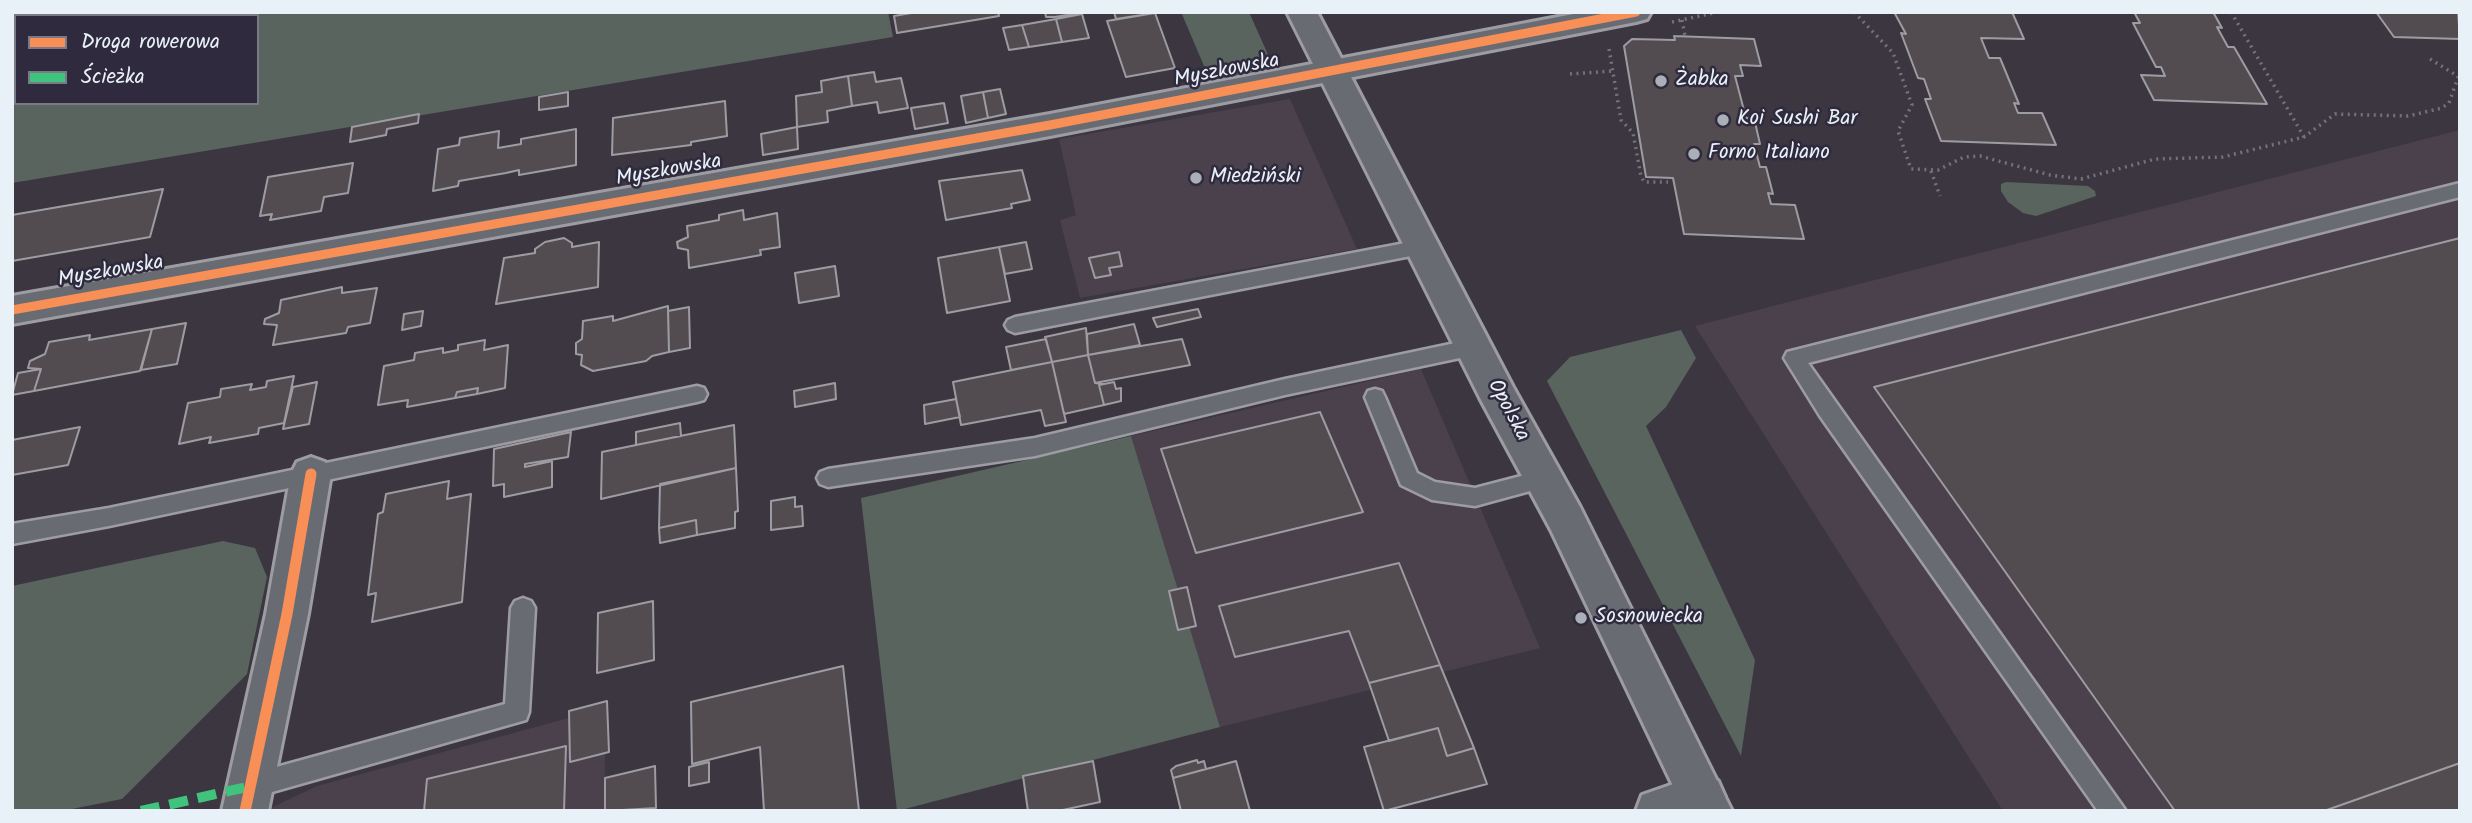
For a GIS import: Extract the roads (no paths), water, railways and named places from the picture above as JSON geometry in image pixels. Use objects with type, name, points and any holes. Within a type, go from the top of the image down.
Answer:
[{"type":"street","name":"Opolska","points":[[1302,12],[1544,479],[1706,804]]},
{"type":"street","name":"Myszkowska","points":[[12,310],[1333,72],[1636,12]]},
{"type":"street","points":[[248,798],[287,614],[311,474]]},
{"type":"street","points":[[1659,811],[1706,804]]},
{"type":"lane","points":[[2113,811],[1827,411],[1794,358],[2460,190]]},
{"type":"lane","points":[[1014,325],[1422,247]]},
{"type":"lane","points":[[828,478],[1035,447],[1285,387],[1474,347]]},
{"type":"lane","points":[[12,534],[109,517],[697,394]]},
{"type":"lane","points":[[1375,397],[1409,479],[1432,491],[1475,497],[1544,479]]},
{"type":"lane","points":[[248,798],[517,712],[523,608]]},
{"type":"place","name":"Żabka","points":[[1661,81]]},
{"type":"place","name":"Koi Sushi Bar","points":[[1723,120]]},
{"type":"place","name":"Forno Italiano","points":[[1694,154]]},
{"type":"place","name":"Miedziński","points":[[1196,178]]},
{"type":"place","name":"Sosnowiecka","points":[[1581,618]]}]
